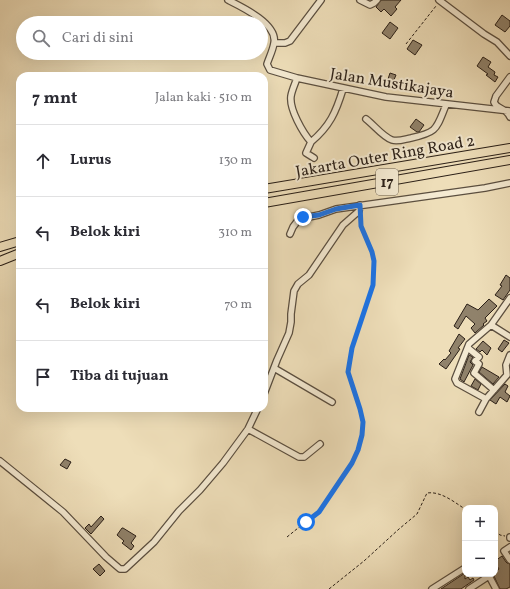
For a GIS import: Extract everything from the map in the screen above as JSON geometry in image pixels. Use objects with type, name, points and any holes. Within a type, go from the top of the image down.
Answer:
[{"type":"highway","name":"Jakarta Outer Ring Road 2","points":[[268,188],[510,148]]},
{"type":"highway","name":"Jakarta Outer Ring Road 2","points":[[268,202],[510,160]]},
{"type":"highway","points":[[0,248],[16,242]]},
{"type":"highway","points":[[0,261],[16,255]]},
{"type":"street","points":[[228,0],[254,16]]},
{"type":"street","points":[[268,27],[272,32],[275,43],[285,43],[290,41],[321,0]]},
{"type":"street","points":[[360,0],[370,5],[377,0]]},
{"type":"street","points":[[440,0],[484,34],[497,42],[510,56]]},
{"type":"street","name":"Jalan Mustikajaya","points":[[275,43],[267,64],[270,70],[343,89],[386,97],[509,113]]},
{"type":"street","points":[[509,113],[496,105],[494,102],[496,96],[510,77]]},
{"type":"street","points":[[297,78],[291,96],[294,112],[305,135],[311,142]]},
{"type":"street","points":[[314,158],[306,153],[311,142],[329,124],[336,110],[343,89]]},
{"type":"street","points":[[366,119],[387,137],[395,141],[433,131],[438,124],[446,105]]},
{"type":"street","points":[[290,234],[292,227],[299,219],[319,215],[336,209],[359,208],[485,188],[510,182]]},
{"type":"street","points":[[268,384],[290,328],[290,314],[294,291],[298,284],[309,275],[343,225],[359,208]]},
{"type":"street","points":[[486,399],[456,381],[455,377],[472,341],[491,325],[510,298]]},
{"type":"street","points":[[491,325],[510,337]]},
{"type":"street","points":[[468,348],[479,357],[475,361],[479,364],[473,372],[494,390]]},
{"type":"street","points":[[479,412],[486,399],[508,376],[506,365],[510,356]]},
{"type":"street","points":[[274,368],[332,402]]},
{"type":"street","points":[[0,461],[63,512],[106,557],[120,569],[125,569],[154,542],[179,511],[224,463],[248,429],[256,412]]},
{"type":"street","points":[[248,429],[300,457],[304,457],[320,444]]},
{"type":"street","points":[[510,547],[504,551],[510,560]]},
{"type":"street","points":[[432,589],[462,570]]},
{"type":"street","points":[[469,589],[485,577]]},
{"type":"street","points":[[489,577],[496,589]]},
{"type":"path","points":[[406,44],[440,0]]},
{"type":"path","points":[[287,537],[319,512],[352,463],[362,439],[362,416],[348,372],[352,348],[373,285],[374,261],[372,252],[361,226],[359,208]]},
{"type":"path","points":[[329,589],[364,561],[398,528],[417,514],[427,493],[435,493],[445,496],[462,507]]},
{"type":"path","points":[[498,533],[510,538]]},
{"type":"building","points":[[381,0],[401,0],[395,7],[397,9],[391,16],[384,9],[381,12],[376,7]]},
{"type":"building","points":[[502,15],[510,21],[510,26],[505,32],[495,25]]},
{"type":"building","points":[[390,22],[398,28],[390,39],[382,33]]},
{"type":"building","points":[[413,40],[422,45],[415,55],[407,49]]},
{"type":"building","points":[[483,57],[491,62],[488,67],[495,72],[494,75],[498,77],[495,82],[486,75],[488,74],[477,66]]},
{"type":"building","points":[[390,73],[396,75],[391,87],[386,85]]},
{"type":"building","points":[[416,119],[424,125],[419,132],[410,127]]},
{"type":"building","points":[[506,275],[510,278],[510,290],[503,300],[495,295],[502,286],[500,285]]},
{"type":"building","points":[[489,299],[497,306],[485,318],[487,321],[483,324],[484,325],[475,333],[471,328],[475,324],[466,316],[458,329],[454,326],[467,304],[478,310]]},
{"type":"building","points":[[459,334],[465,339],[446,369],[439,364],[451,353],[449,351]]},
{"type":"building","points":[[504,340],[509,343],[502,352],[498,349]]},
{"type":"building","points":[[483,341],[491,348],[487,355],[482,350],[480,352],[476,349]]},
{"type":"building","points":[[469,355],[473,357],[470,362],[473,365],[464,382],[460,379]]},
{"type":"building","points":[[482,367],[499,377],[493,384],[479,372]]},
{"type":"building","points":[[475,379],[481,384],[478,390],[471,386]]},
{"type":"building","points":[[505,384],[508,386],[505,392],[510,396],[507,402],[500,397],[496,404],[490,400]]},
{"type":"building","points":[[65,459],[71,462],[67,469],[60,465]]},
{"type":"building","points":[[101,516],[104,519],[91,534],[85,528],[89,524],[91,527]]},
{"type":"building","points":[[122,528],[136,536],[131,543],[134,546],[131,550],[122,543],[124,541],[117,535]]},
{"type":"building","points":[[502,556],[507,563],[510,564],[510,587],[506,589],[500,589],[494,577],[498,577],[498,559]]},
{"type":"building","points":[[99,564],[105,571],[100,576],[93,569]]},
{"type":"building","points":[[462,575],[465,579],[468,577],[470,580],[473,578],[474,580],[461,589],[441,589]]},
{"type":"route","points":[[303,217],[319,215],[336,209],[360,205],[359,211],[361,226],[372,252],[374,261],[373,285],[352,348],[348,372],[362,416],[362,439],[352,463],[319,512],[306,522]]}]
